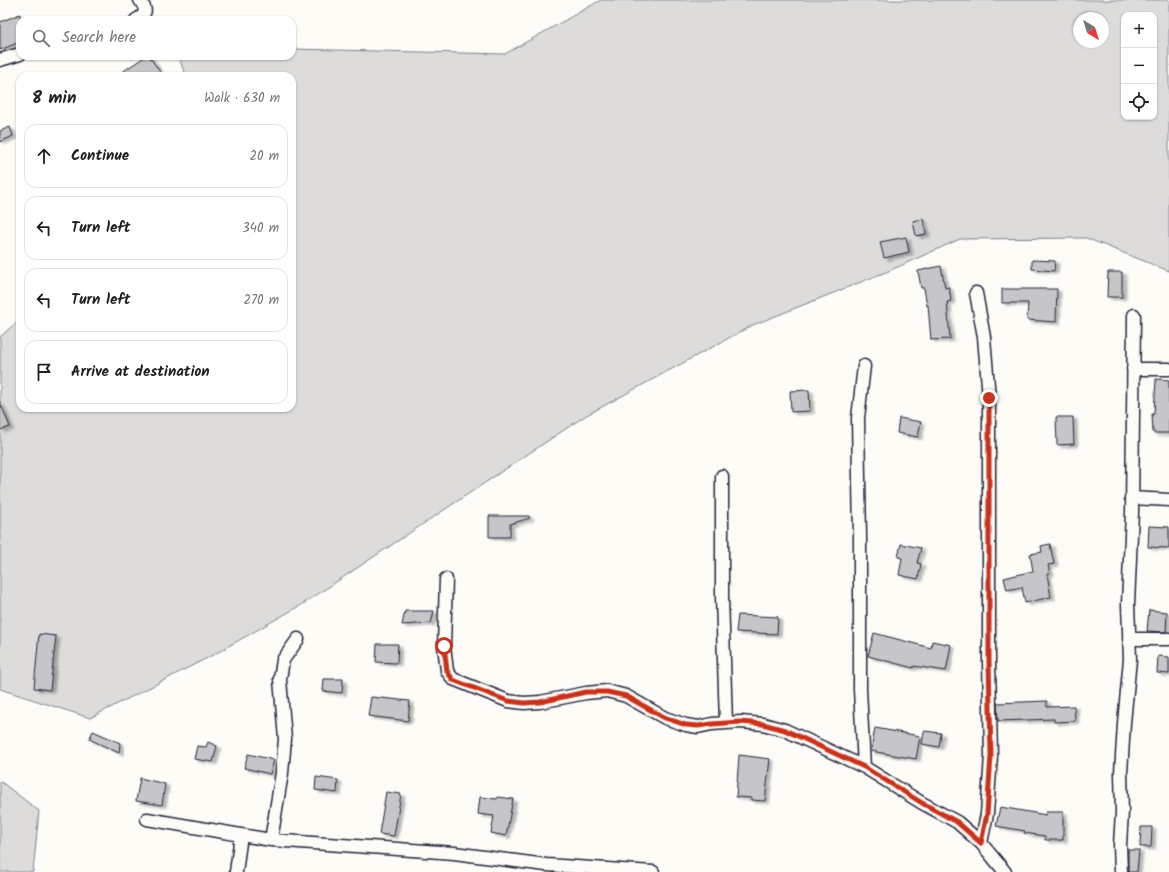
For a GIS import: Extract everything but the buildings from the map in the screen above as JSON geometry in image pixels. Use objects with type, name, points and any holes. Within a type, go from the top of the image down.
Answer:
[{"type":"street","points":[[140,0],[145,9],[145,13],[143,16]]},
{"type":"street","points":[[0,60],[16,55]]},
{"type":"street","points":[[976,293],[984,337],[989,398],[989,661],[991,756],[987,814],[981,843]]},
{"type":"street","points":[[1121,872],[1121,773],[1130,659],[1128,640],[1128,604],[1132,498],[1134,315]]},
{"type":"street","points":[[864,366],[858,418],[860,500],[860,689],[864,767]]},
{"type":"street","points":[[1133,369],[1169,369]]},
{"type":"street","points":[[722,476],[722,597],[726,723]]},
{"type":"street","points":[[1132,498],[1169,500]]},
{"type":"street","points":[[446,579],[444,646],[447,671],[453,680],[508,701],[524,703],[540,702],[586,692],[607,692],[626,696],[665,718],[686,725],[698,726],[740,722],[763,724],[785,730],[864,767],[922,803],[957,822],[981,843],[1005,872]]},
{"type":"street","points":[[271,840],[282,773],[285,739],[280,679],[283,660],[298,639]]},
{"type":"street","points":[[1128,640],[1169,639]]},
{"type":"street","points":[[147,819],[271,840],[454,853],[546,865],[653,872]]},
{"type":"street","points":[[236,872],[241,835]]},
{"type":"shaded area","points":[[601,0],[1169,0],[1169,271],[1086,238],[960,239],[891,270],[753,325],[585,416],[303,604],[213,655],[90,718],[0,689],[0,337],[16,323],[16,412],[296,412],[296,72],[184,72],[180,60],[296,60],[296,49],[505,54]]},
{"type":"shaded area","points":[[0,781],[39,811],[33,872],[0,872]]},
{"type":"route","points":[[444,646],[447,671],[453,680],[508,701],[524,703],[540,702],[586,692],[607,692],[626,696],[665,718],[686,725],[698,726],[740,722],[763,724],[785,730],[864,767],[922,803],[957,822],[981,843],[987,814],[991,756],[989,661],[990,564],[988,527],[989,398]]}]
